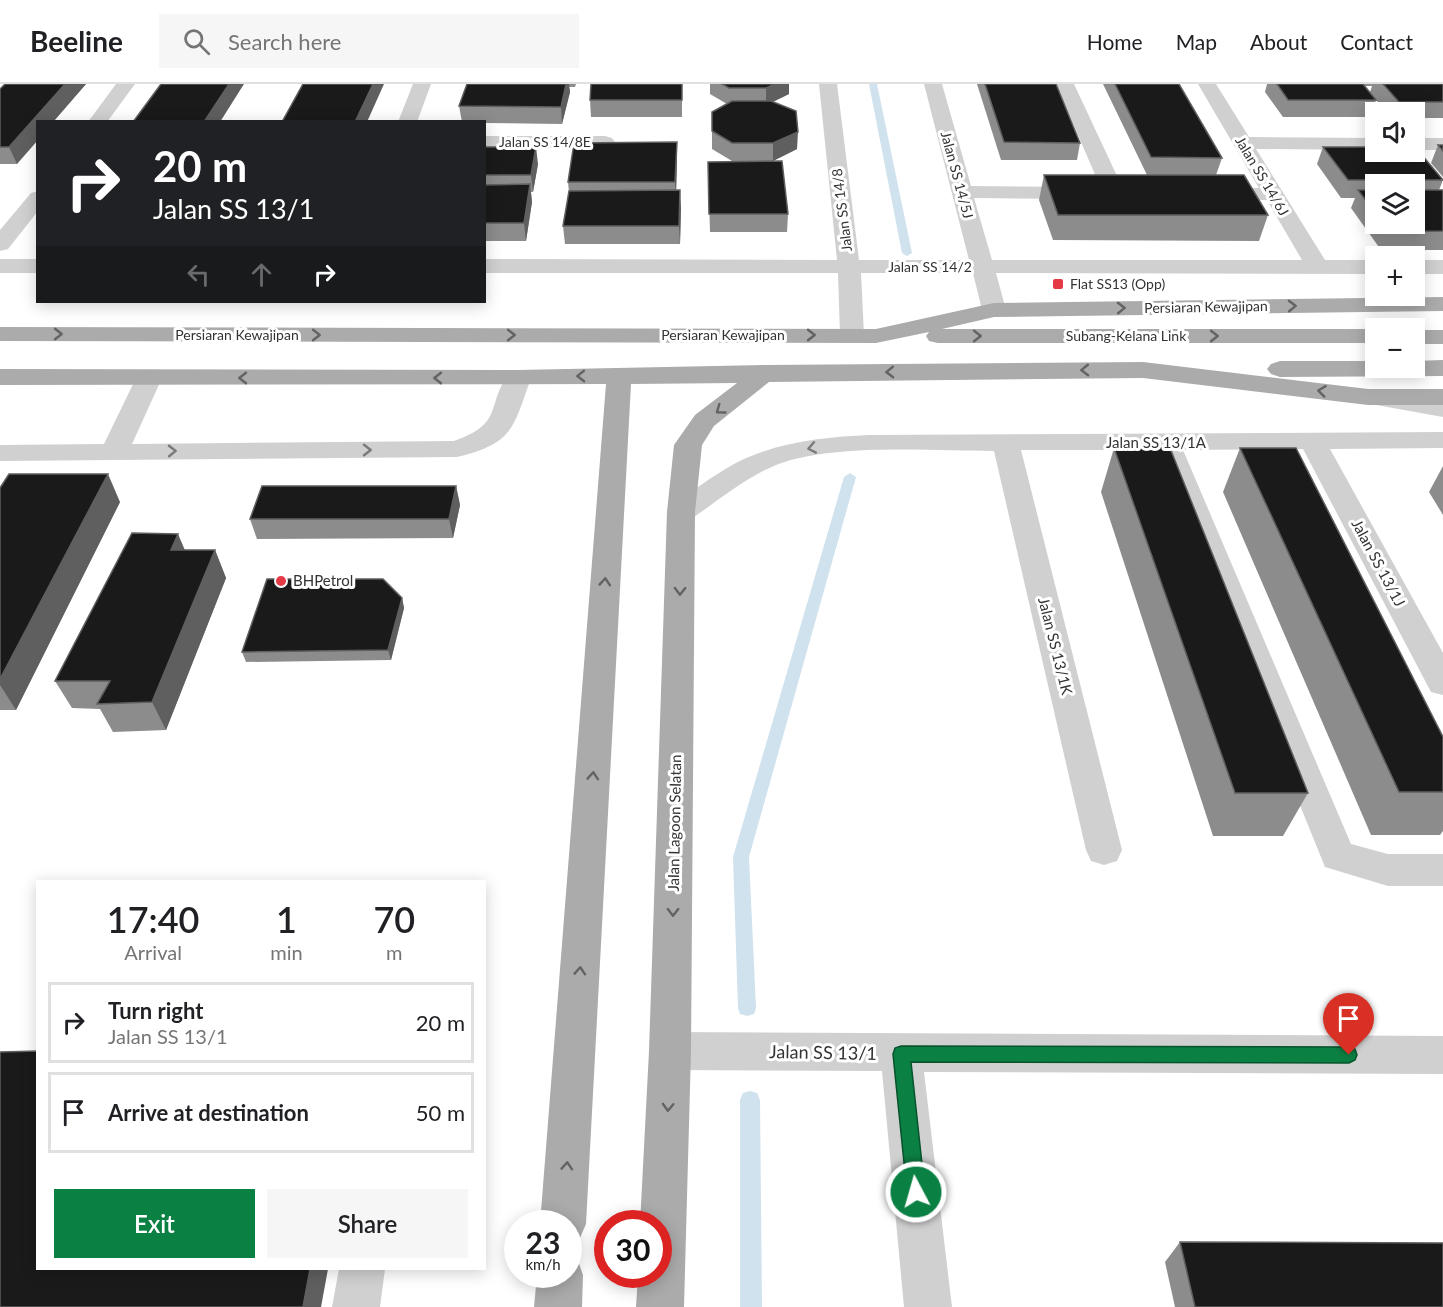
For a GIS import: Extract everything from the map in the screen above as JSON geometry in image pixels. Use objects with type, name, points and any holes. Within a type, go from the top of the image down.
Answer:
[{"type":"main road","name":"Persiaran Kewajipan","points":[[0,334],[864,336],[994,310],[1443,304]]},
{"type":"main road","name":"Subang-Kelana Link","points":[[864,336],[1365,336]]},
{"type":"main road","points":[[1425,337],[1443,337]]},
{"type":"main road","points":[[0,376],[518,378],[765,373],[1443,368]]},
{"type":"main road","points":[[1143,370],[1368,397],[1443,397]]},
{"type":"main road","name":"Jalan Lagoon Selatan","points":[[660,1307],[670,1051],[681,512],[688,445],[704,421],[765,373]]},
{"type":"main road","points":[[564,1210],[619,376]]},
{"type":"main road","points":[[558,1307],[559,1288]]},
{"type":"street","points":[[99,120],[126,84]]},
{"type":"street","points":[[408,120],[422,84]]},
{"type":"street","name":"Jalan SS 14/8","points":[[828,84],[849,267],[864,336]]},
{"type":"street","name":"Jalan SS 14/5J","points":[[933,84],[994,310]]},
{"type":"street","points":[[1065,84],[1114,193]]},
{"type":"street","name":"Jalan SS 14/6J","points":[[1207,84],[1318,267]]},
{"type":"street","name":"Jalan SS 14/8E","points":[[486,142],[605,142]]},
{"type":"street","points":[[1243,143],[1365,144]]},
{"type":"street","points":[[1425,144],[1443,144]]},
{"type":"street","points":[[962,192],[1137,193]]},
{"type":"street","points":[[1194,194],[1274,194]]},
{"type":"street","points":[[0,244],[36,199]]},
{"type":"street","points":[[0,266],[36,266]]},
{"type":"street","name":"Jalan SS 14/2","points":[[486,266],[1365,267]]},
{"type":"street","points":[[1425,267],[1443,267]]},
{"type":"street","points":[[114,452],[149,378]]},
{"type":"street","points":[[0,453],[457,449],[480,441],[500,427],[518,378]]},
{"type":"street","points":[[1368,397],[1443,409]]},
{"type":"street","name":"Jalan SS 13/1A","points":[[681,512],[751,466],[782,454],[821,446],[870,443],[1443,440]]},
{"type":"street","name":"Jalan SS 13/1J","points":[[1313,442],[1443,683]]},
{"type":"street","name":"Jalan SS 13/1K","points":[[1006,443],[1104,850]]},
{"type":"street","points":[[1167,443],[1338,856],[1388,870],[1443,870]]},
{"type":"street","name":"Jalan SS 13/1","points":[[670,1051],[901,1054],[1443,1055]]},
{"type":"street","points":[[901,1054],[928,1307]]},
{"type":"street","points":[[356,1307],[362,1270]]},
{"type":"building","points":[[5,84],[65,84],[9,147],[0,147],[0,89]]},
{"type":"building","points":[[161,84],[229,84],[205,120],[134,120]]},
{"type":"building","points":[[303,84],[373,84],[356,120],[283,120]]},
{"type":"building","points":[[467,84],[566,84],[561,107],[459,106]]},
{"type":"building","points":[[591,84],[682,84],[682,100],[590,100]]},
{"type":"building","points":[[722,84],[775,84],[766,88],[729,88]]},
{"type":"building","points":[[985,84],[1056,84],[1080,143],[1004,142]]},
{"type":"building","points":[[1115,84],[1179,84],[1222,158],[1151,157]]},
{"type":"building","points":[[1277,84],[1363,84],[1376,100],[1288,100]]},
{"type":"building","points":[[1383,84],[1443,84],[1443,102],[1399,102]]},
{"type":"building","points":[[732,101],[771,101],[796,111],[798,132],[773,143],[732,143],[712,131],[712,112]]},
{"type":"building","points":[[677,142],[675,182],[568,182],[574,143]]},
{"type":"building","points":[[486,147],[536,147],[531,175],[486,175]]},
{"type":"building","points":[[1323,147],[1365,147],[1365,162],[1425,162],[1425,159],[1443,180],[1425,180],[1425,174],[1365,174],[1365,180],[1348,180]]},
{"type":"building","points":[[782,161],[788,214],[709,214],[708,162]]},
{"type":"building","points":[[1044,175],[1244,175],[1268,215],[1058,215]]},
{"type":"building","points":[[530,184],[524,223],[486,223],[486,185]]},
{"type":"building","points":[[680,190],[679,226],[563,226],[569,191]]},
{"type":"building","points":[[1358,190],[1365,190],[1365,199]]},
{"type":"building","points":[[1425,190],[1443,190],[1443,231],[1425,231]]},
{"type":"building","points":[[1114,448],[1170,448],[1308,793],[1235,793]]},
{"type":"building","points":[[1240,448],[1296,448],[1443,737],[1443,792],[1399,792]]},
{"type":"building","points":[[9,474],[108,474],[0,679],[0,488]]},
{"type":"building","points":[[262,486],[456,486],[449,519],[250,519]]},
{"type":"building","points":[[132,533],[178,534],[171,550],[215,550],[152,702],[97,704],[110,681],[55,681]]},
{"type":"building","points":[[267,579],[383,579],[402,598],[388,650],[242,652]]},
{"type":"building","points":[[36,1051],[36,1270],[310,1270],[303,1307],[0,1307],[0,1052]]},
{"type":"building","points":[[1180,1242],[1443,1243],[1443,1307],[1195,1307]]},
{"type":"waterway","points":[[873,84],[907,253]]},
{"type":"waterway","points":[[747,1008],[741,857],[850,477]]},
{"type":"waterway","points":[[750,1100],[751,1307]]},
{"type":"place","name":"Flat SS13 (Opp)","points":[[1058,284]]},
{"type":"place","name":"BHPetrol","points":[[281,581]]},
{"type":"route","points":[[916,1192],[901,1054],[1349,1055]]}]
